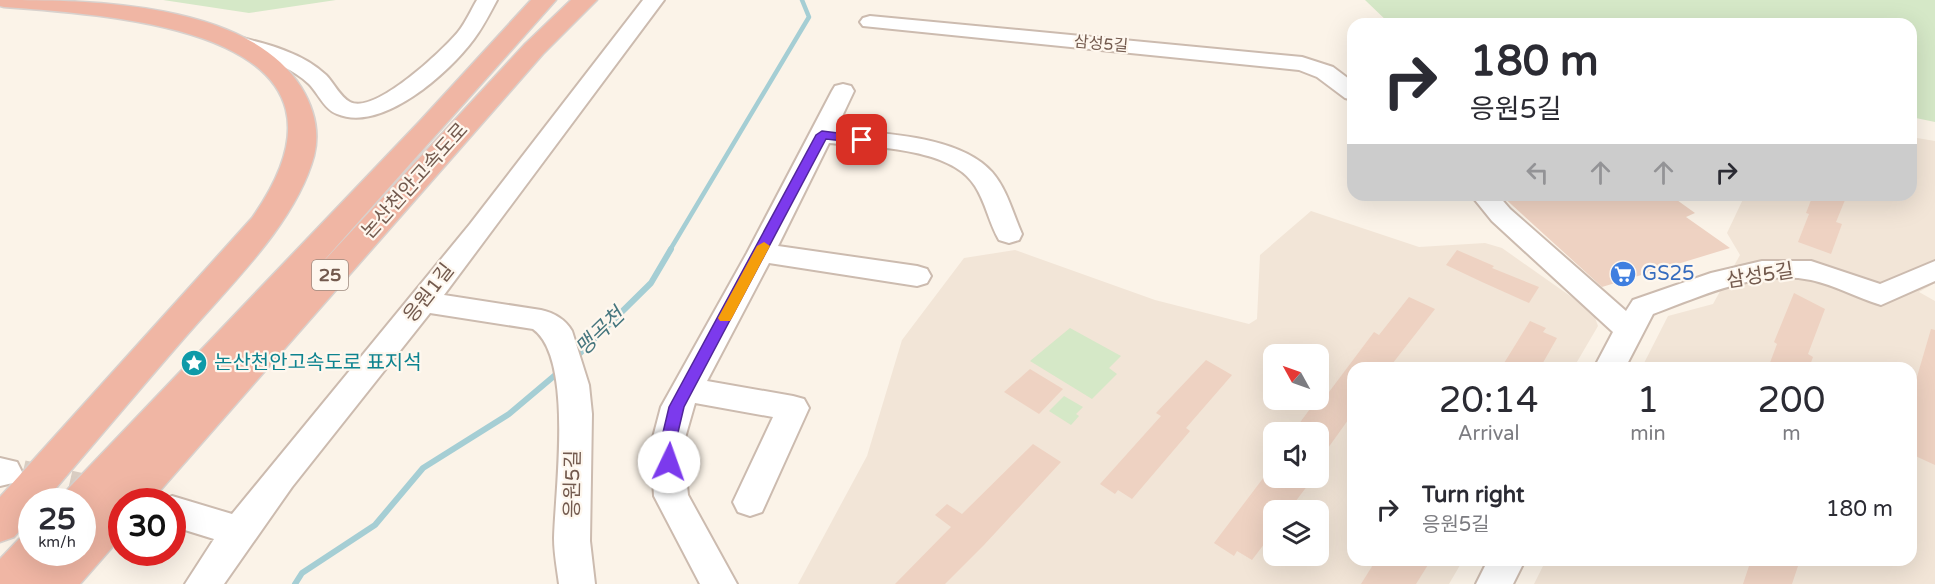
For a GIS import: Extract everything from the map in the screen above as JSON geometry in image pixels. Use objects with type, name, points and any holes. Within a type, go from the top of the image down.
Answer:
[{"type":"highway","points":[[0,525],[264,225],[299,161],[302,135],[300,108],[276,70],[238,43],[205,31],[152,19],[4,0]]},
{"type":"highway","points":[[429,128],[520,0]]},
{"type":"highway","points":[[429,128],[544,0]]},
{"type":"highway","points":[[534,49],[570,0]]},
{"type":"highway","points":[[534,49],[585,0]]},
{"type":"highway","name":"논산천안고속도로","points":[[139,488],[534,49]]},
{"type":"highway","name":"논산천안고속도로","points":[[94,488],[429,128]]},
{"type":"highway","points":[[96,536],[108,522]]},
{"type":"highway","points":[[4,584],[21,566]]},
{"type":"highway","points":[[53,584],[69,566]]},
{"type":"street","points":[[238,43],[293,62],[317,80],[342,108],[352,111],[367,109],[386,103],[445,58],[464,38],[487,0]]},
{"type":"street","name":"응원1길","points":[[203,584],[237,531],[423,302],[563,122],[654,0]]},
{"type":"street","name":"삼성5길","points":[[889,0],[870,22],[1302,64],[1325,72],[1347,88]]},
{"type":"street","points":[[719,584],[671,496],[667,445],[677,407],[822,135],[843,90]]},
{"type":"street","points":[[822,135],[923,147],[944,153],[970,165],[984,179],[1009,234]]},
{"type":"street","points":[[1489,201],[1501,215],[1629,330]]},
{"type":"street","points":[[760,253],[917,276]]},
{"type":"street","name":"삼성5길","points":[[1612,362],[1643,307],[1749,274],[1783,268],[1804,270],[1881,295],[1935,270]]},
{"type":"street","name":"응원5길","points":[[423,302],[541,320],[557,331],[573,385],[576,414],[572,541],[578,584]]},
{"type":"street","points":[[686,389],[794,408],[750,502]]},
{"type":"street","points":[[186,515],[237,531]]},
{"type":"street","points":[[1494,584],[1504,566]]},
{"type":"shaded area","points":[[1917,138],[1935,141],[1935,283],[1919,292],[1935,301],[1935,584],[1534,584],[1543,566],[1917,566],[1917,362],[1645,362],[1668,316],[1713,304],[1740,255],[1727,233],[1742,201],[1917,201]]},
{"type":"shaded area","points":[[1311,211],[1419,247],[1485,243],[1502,248],[1593,312],[1598,326],[1577,362],[1347,362],[1347,566],[1460,566],[1449,584],[798,584],[867,456],[902,340],[964,258],[1015,250],[1155,300],[1249,324],[1257,319],[1260,255]]},
{"type":"green space","points":[[163,0],[336,0],[249,13]]},
{"type":"green space","points":[[1365,0],[1935,0],[1935,122],[1917,118],[1917,18],[1384,18]]},
{"type":"green space","points":[[1070,328],[1121,356],[1109,368],[1117,374],[1092,399],[1030,361]]},
{"type":"green space","points":[[1064,396],[1083,407],[1076,414],[1079,416],[1071,425],[1049,411]]},
{"type":"building","points":[[1508,201],[1678,201],[1695,213],[1686,217],[1730,248],[1602,287]]},
{"type":"building","points":[[1811,201],[1845,201],[1836,222],[1842,224],[1831,254],[1798,242],[1809,214],[1806,213]]},
{"type":"building","points":[[1457,250],[1494,266],[1492,268],[1539,287],[1529,303],[1482,282],[1446,265]]},
{"type":"building","points":[[1794,293],[1825,309],[1808,354],[1813,357],[1811,362],[1770,362],[1777,344],[1774,342]]},
{"type":"building","points":[[1409,297],[1435,309],[1394,362],[1352,362],[1374,332],[1379,335]]},
{"type":"building","points":[[1530,321],[1546,328],[1543,332],[1557,338],[1543,362],[1505,362]]},
{"type":"building","points":[[1931,329],[1935,330],[1935,465],[1917,457],[1917,377]]},
{"type":"building","points":[[1206,360],[1232,375],[1186,428],[1190,431],[1132,499],[1118,490],[1115,494],[1100,484],[1161,416],[1156,413]]},
{"type":"building","points":[[1347,368],[1347,421],[1329,447],[1329,422],[1300,422],[1309,410],[1329,410],[1329,392]]},
{"type":"building","points":[[1030,369],[1063,389],[1039,414],[1004,392]]},
{"type":"building","points":[[1033,444],[1061,462],[984,545],[945,584],[895,584],[951,527],[935,515],[947,504],[962,514]]},
{"type":"building","points":[[1263,478],[1263,488],[1306,488],[1297,500],[1263,500],[1263,546],[1252,560],[1237,551],[1234,556],[1214,543]]},
{"type":"building","points":[[1372,566],[1427,566],[1416,584],[1361,584]]},
{"type":"building","points":[[1749,566],[1798,566],[1792,584],[1743,584]]},
{"type":"waterway","name":"맹곡천","points":[[670,250],[809,17],[802,0]]},
{"type":"waterway","name":"맹곡천","points":[[576,357],[651,283],[671,249]]},
{"type":"waterway","name":"맹곡천","points":[[295,584],[302,573],[375,525],[423,468],[509,414],[560,371]]},
{"type":"tunnel","points":[[22,476],[108,495]]},
{"type":"slow traffic","points":[[725,318],[764,246]]},
{"type":"place","name":"GS25","points":[[1623,274]]},
{"type":"place","name":"논산천안고속도로 표지석","points":[[194,363]]},
{"type":"route","points":[[669,462],[667,445],[677,407],[822,135],[862,140]]}]
